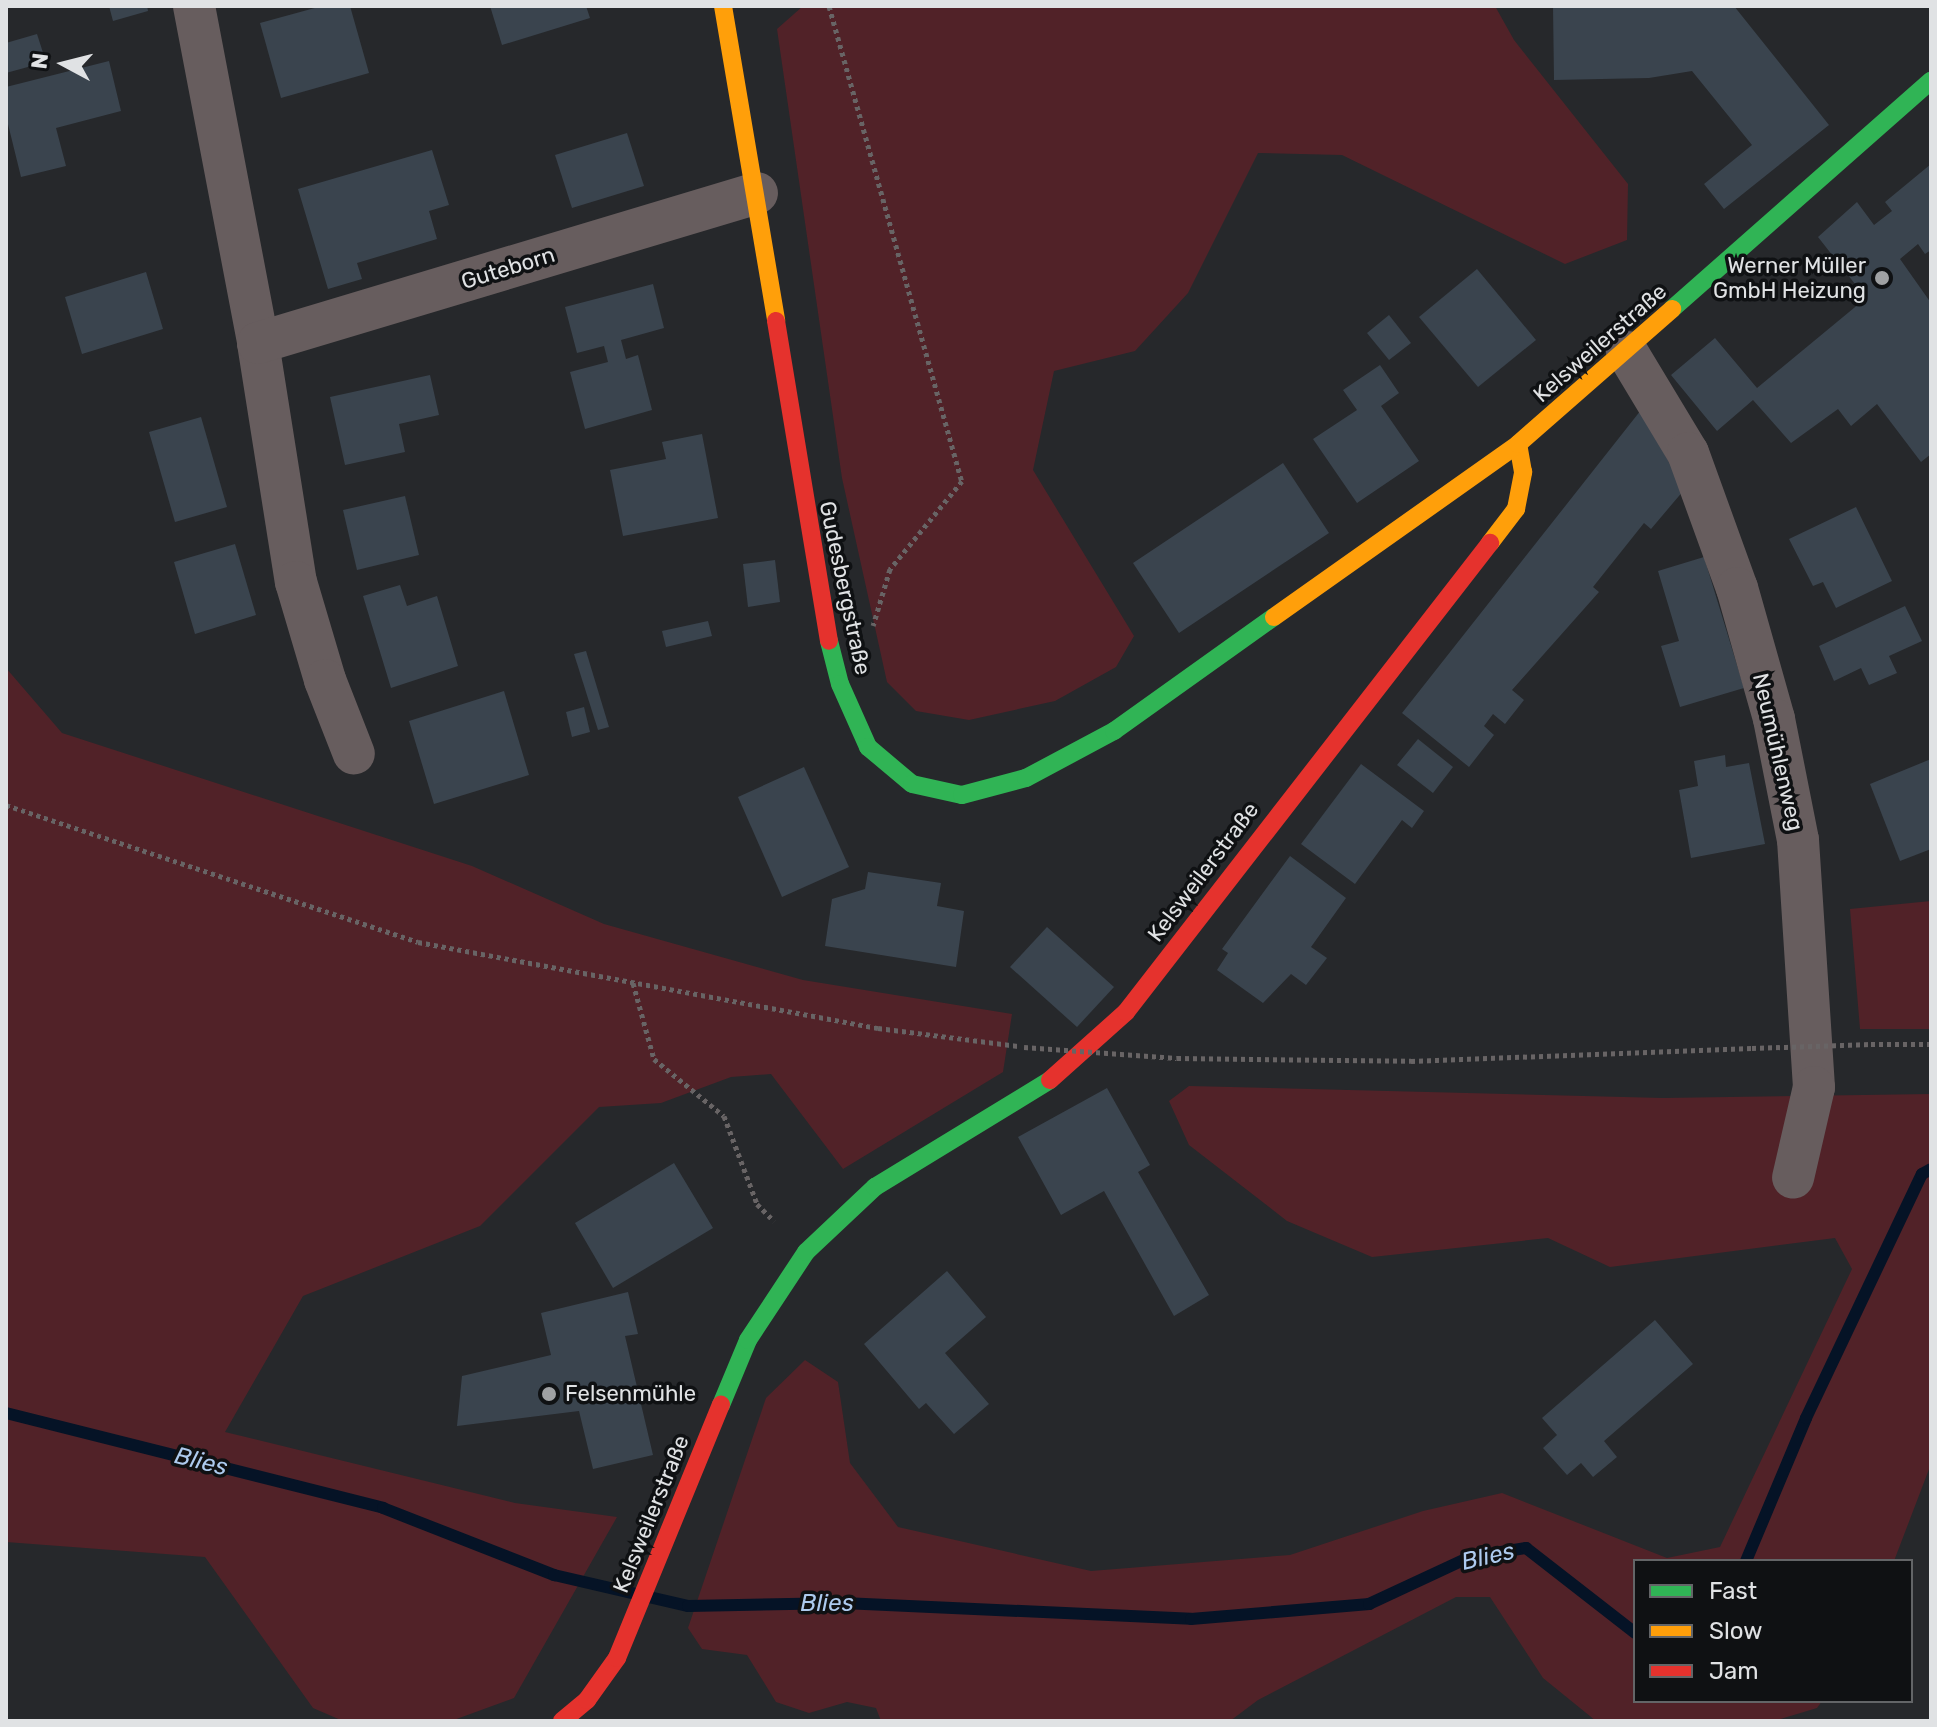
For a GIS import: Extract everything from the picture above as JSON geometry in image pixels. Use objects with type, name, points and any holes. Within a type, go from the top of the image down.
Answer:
[{"type":"main road","name":"Gudesbergstraße","points":[[723,6],[757,193],[785,402],[818,598],[840,684],[868,747],[912,784],[962,795],[1026,778],[1114,731],[1518,444]]},
{"type":"main road","name":"Kelsweilerstraße","points":[[562,1721],[587,1700],[617,1658],[670,1536],[748,1340],[806,1252],[875,1187],[1061,1073],[1126,1012],[1516,509],[1523,472],[1518,444],[1627,352],[1931,81]]},
{"type":"street","points":[[194,6],[258,343],[296,582],[325,680],[354,754]]},
{"type":"street","name":"Guteborn","points":[[258,343],[757,193]]},
{"type":"street","name":"Neumühlenweg","points":[[1627,352],[1688,453],[1731,573],[1774,719],[1798,840],[1814,1087],[1793,1178]]},
{"type":"path","points":[[829,6],[962,481],[890,569],[865,652],[840,684]]},
{"type":"path","points":[[6,805],[418,942],[878,1028],[1024,1047],[1177,1058],[1411,1061],[1931,1044]]},
{"type":"path","points":[[633,983],[654,1059],[724,1116],[757,1204],[806,1252]]},
{"type":"shaded area","points":[[803,6],[1495,6],[1514,40],[1628,184],[1627,240],[1565,264],[1342,155],[1258,153],[1188,293],[1135,351],[1054,371],[1033,470],[1134,636],[1116,667],[1055,701],[969,720],[916,711],[887,682],[842,478],[777,29]]},
{"type":"shaded area","points":[[6,668],[62,733],[472,866],[604,924],[803,980],[1012,1014],[1003,1072],[843,1169],[771,1074],[731,1077],[661,1103],[599,1107],[480,1226],[303,1296],[225,1432],[515,1503],[617,1517],[514,1698],[451,1721],[343,1721],[313,1708],[205,1557],[6,1542]]},
{"type":"shaded area","points":[[1931,901],[1931,1029],[1860,1029],[1850,909]]},
{"type":"shaded area","points":[[1189,1086],[1663,1098],[1931,1094],[1931,1464],[1895,1559],[1633,1559],[1633,1703],[1821,1703],[1817,1708],[1774,1721],[1596,1721],[1543,1678],[1490,1597],[1456,1597],[1258,1700],[1230,1721],[881,1721],[876,1708],[847,1702],[809,1713],[776,1702],[747,1655],[702,1649],[688,1628],[766,1398],[805,1360],[838,1382],[850,1463],[898,1527],[1091,1571],[1290,1555],[1423,1511],[1502,1493],[1667,1558],[1720,1547],[1852,1269],[1835,1238],[1610,1267],[1548,1238],[1372,1257],[1287,1221],[1189,1145],[1169,1101]]},
{"type":"building","points":[[109,6],[147,6],[148,11],[113,21]]},
{"type":"building","points":[[322,6],[350,6],[369,73],[281,98],[260,23]]},
{"type":"building","points":[[490,6],[586,6],[590,18],[502,45]]},
{"type":"building","points":[[1553,6],[1734,6],[1829,125],[1724,209],[1704,184],[1752,145],[1692,71],[1649,78],[1554,80]]},
{"type":"building","points":[[37,34],[46,62],[6,73],[6,43]]},
{"type":"building","points":[[109,61],[121,111],[56,128],[66,166],[21,177],[6,116],[6,87]]},
{"type":"building","points":[[627,133],[644,186],[572,208],[555,155]]},
{"type":"building","points":[[432,150],[449,205],[429,211],[437,239],[357,263],[362,279],[328,289],[298,189]]},
{"type":"building","points":[[1931,164],[1931,250],[1925,254],[1918,244],[1900,259],[1931,303],[1931,454],[1921,462],[1877,404],[1851,426],[1838,409],[1791,443],[1753,400],[1717,431],[1671,375],[1715,338],[1757,388],[1866,298],[1818,237],[1857,202],[1874,225],[1892,211],[1885,202]]},
{"type":"building","points":[[1477,269],[1536,340],[1478,387],[1419,317]]},
{"type":"building","points":[[146,272],[163,329],[82,354],[65,297]]},
{"type":"building","points":[[653,284],[664,328],[621,340],[626,359],[638,355],[652,410],[585,429],[570,372],[608,362],[604,346],[577,353],[565,307]]},
{"type":"building","points":[[1389,315],[1411,343],[1389,360],[1367,333]]},
{"type":"building","points":[[1380,365],[1399,393],[1381,406],[1419,461],[1357,503],[1313,439],[1357,410],[1343,390]]},
{"type":"building","points":[[430,375],[439,415],[399,424],[405,452],[345,465],[330,397]]},
{"type":"building","points":[[1641,410],[1684,490],[1651,529],[1644,523],[1593,587],[1599,592],[1512,690],[1524,700],[1505,724],[1493,714],[1484,726],[1494,735],[1469,767],[1402,713]]},
{"type":"building","points":[[201,417],[227,507],[175,522],[149,432]]},
{"type":"building","points":[[702,434],[718,518],[623,536],[610,470],[666,459],[662,442]]},
{"type":"building","points":[[1283,463],[1329,533],[1179,633],[1133,563]]},
{"type":"building","points":[[405,496],[419,555],[357,570],[343,510]]},
{"type":"building","points":[[1856,507],[1892,581],[1836,608],[1823,582],[1813,586],[1789,539]]},
{"type":"building","points":[[235,544],[256,615],[195,634],[174,562]]},
{"type":"building","points":[[1704,557],[1744,688],[1680,707],[1661,646],[1679,641],[1658,571]]},
{"type":"building","points":[[775,560],[780,602],[748,607],[743,564]]},
{"type":"building","points":[[400,585],[407,606],[437,596],[458,666],[391,688],[363,596]]},
{"type":"building","points":[[1905,606],[1922,641],[1889,656],[1897,673],[1869,685],[1861,668],[1834,681],[1819,646]]},
{"type":"building","points":[[708,621],[712,636],[666,647],[662,631]]},
{"type":"building","points":[[586,651],[609,727],[598,730],[574,654]]},
{"type":"building","points":[[504,691],[529,775],[434,804],[409,721]]},
{"type":"building","points":[[584,707],[590,732],[572,737],[566,712]]},
{"type":"building","points":[[1418,739],[1453,767],[1433,793],[1397,765]]},
{"type":"building","points":[[1725,755],[1726,767],[1749,763],[1765,844],[1691,858],[1679,790],[1698,786],[1694,761]]},
{"type":"building","points":[[1931,759],[1931,849],[1900,861],[1870,784]]},
{"type":"building","points":[[1361,764],[1424,811],[1412,828],[1402,820],[1355,884],[1301,844]]},
{"type":"building","points":[[804,767],[849,867],[782,897],[738,797]]},
{"type":"building","points":[[1290,856],[1346,898],[1311,947],[1327,958],[1306,985],[1291,974],[1263,1003],[1217,970],[1228,953],[1222,949]]},
{"type":"building","points":[[868,872],[941,883],[937,906],[964,911],[956,967],[825,946],[832,899],[865,889]]},
{"type":"building","points":[[1047,927],[1114,987],[1077,1027],[1010,967]]},
{"type":"building","points":[[1107,1088],[1150,1165],[1138,1172],[1209,1295],[1174,1316],[1104,1191],[1061,1215],[1018,1137]]},
{"type":"building","points":[[674,1163],[713,1228],[613,1288],[575,1223]]},
{"type":"building","points":[[947,1271],[986,1317],[945,1353],[989,1404],[954,1434],[926,1403],[919,1409],[864,1344]]},
{"type":"building","name":"Felsenmühle","points":[[628,1292],[638,1334],[625,1336],[653,1455],[593,1469],[579,1411],[457,1426],[462,1376],[551,1355],[541,1313]]},
{"type":"building","points":[[1655,1320],[1693,1364],[1604,1441],[1617,1457],[1593,1477],[1581,1463],[1567,1475],[1543,1448],[1557,1435],[1542,1418]]},
{"type":"waterway","name":"Blies","points":[[1747,1559],[1806,1418],[1922,1174],[1931,1169]]},
{"type":"waterway","name":"Blies","points":[[6,1413],[383,1508],[554,1575],[688,1606],[843,1603],[1191,1619],[1369,1604],[1470,1557],[1526,1548],[1633,1631]]},
{"type":"traffic: fast","points":[[1672,309],[1931,81]]},
{"type":"traffic: fast","points":[[829,641],[840,684],[868,747],[912,784],[962,795],[1026,778],[1114,731],[1274,617]]},
{"type":"traffic: fast","points":[[721,1405],[748,1340],[806,1252],[875,1187],[1050,1080]]},
{"type":"traffic: slow","points":[[723,6],[776,321]]},
{"type":"traffic: slow","points":[[1274,617],[1518,444],[1672,309]]},
{"type":"traffic: slow","points":[[1490,543],[1516,509],[1523,472],[1518,444]]},
{"type":"traffic: jam","points":[[776,321],[829,641]]},
{"type":"traffic: jam","points":[[1050,1080],[1126,1012],[1490,543]]},
{"type":"traffic: jam","points":[[562,1721],[587,1700],[617,1658],[721,1405]]},
{"type":"place","name":"Werner Müller GmbH Heizung","points":[[1882,278]]},
{"type":"place","name":"Felsenmühle","points":[[549,1394]]}]
